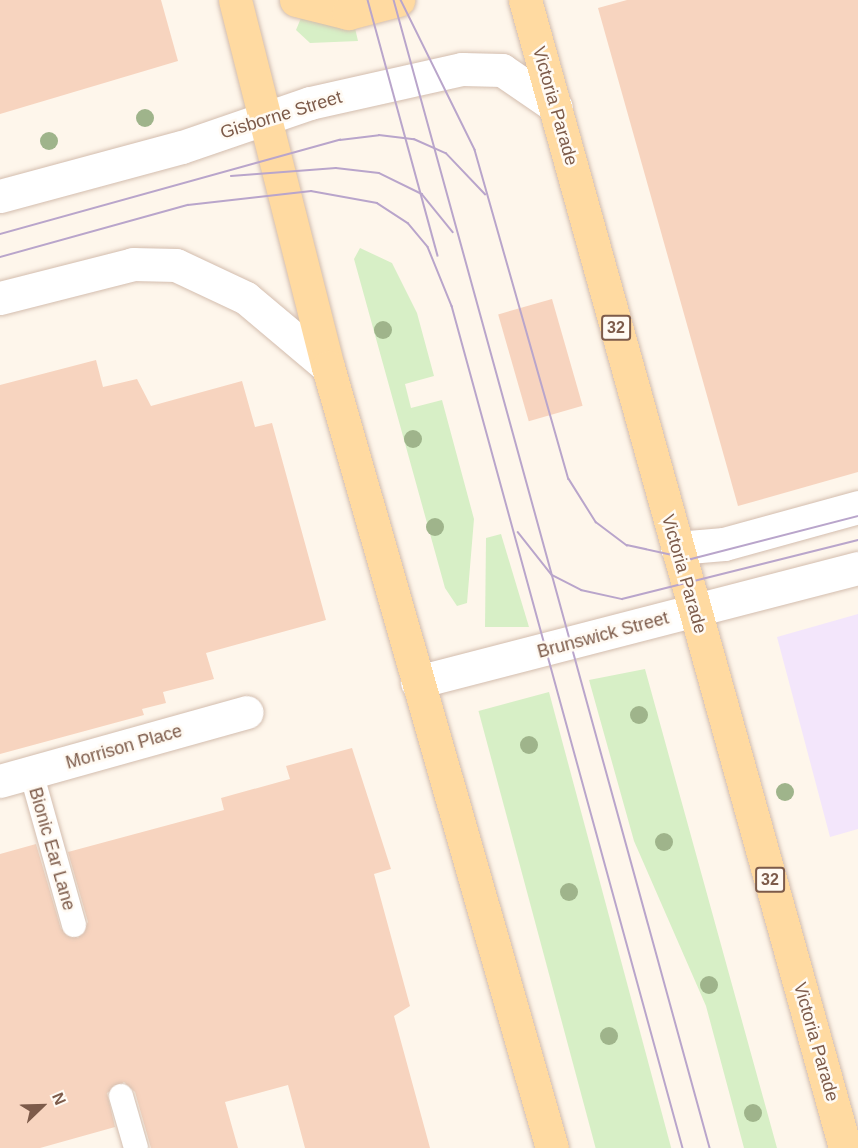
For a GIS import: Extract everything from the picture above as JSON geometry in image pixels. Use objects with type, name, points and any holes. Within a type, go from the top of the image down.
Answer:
[{"type":"main road","points":[[235,0],[263,119],[328,367],[552,1148]]},
{"type":"main road","points":[[296,0],[348,13],[398,0]]},
{"type":"main road","name":"Victoria Parade","points":[[525,0],[845,1148]]},
{"type":"street","name":"Gisborne Street","points":[[0,196],[263,119],[310,103],[481,67],[515,76],[556,107]]},
{"type":"street","points":[[0,298],[133,264],[176,265],[246,298],[328,367]]},
{"type":"street","points":[[677,548],[724,544],[858,507]]},
{"type":"street","name":"Brunswick Street","points":[[417,682],[858,567]]},
{"type":"street","name":"Morrison Place","points":[[0,781],[247,712]]},
{"type":"lane","name":"Bionic Ear Lane","points":[[31,772],[74,925]]},
{"type":"lane","points":[[121,1096],[136,1148]]},
{"type":"shaded area","points":[[858,614],[858,829],[830,837],[777,637]]},
{"type":"green space","points":[[301,18],[355,28],[358,41],[310,43],[296,30]]},
{"type":"green space","points":[[360,248],[392,263],[417,313],[434,376],[405,384],[411,408],[442,400],[474,519],[467,603],[457,606],[445,588],[354,259]]},
{"type":"green space","points":[[501,534],[529,627],[485,627],[486,538]]},
{"type":"green space","points":[[645,669],[777,1148],[744,1148],[706,1006],[634,841],[589,680]]},
{"type":"green space","points":[[549,692],[671,1148],[596,1148],[478,711]]},
{"type":"building","points":[[0,0],[161,0],[178,61],[0,114]]},
{"type":"building","points":[[627,0],[858,0],[858,472],[738,506],[598,8]]},
{"type":"building","points":[[552,299],[583,406],[529,421],[498,314]]},
{"type":"building","points":[[96,360],[103,387],[137,379],[151,406],[242,381],[255,427],[272,423],[326,620],[206,653],[214,679],[163,692],[166,703],[142,709],[144,715],[0,754],[0,385]]},
{"type":"building","points":[[352,748],[391,869],[374,874],[410,1006],[394,1016],[430,1148],[305,1148],[288,1085],[225,1102],[238,1148],[151,1148],[135,1092],[124,1082],[107,1093],[115,1127],[40,1148],[0,1148],[0,854],[36,844],[61,929],[78,938],[88,922],[68,852],[224,810],[221,798],[290,779],[286,766]]},
{"type":"tram line","points":[[368,0],[438,256]]},
{"type":"tram line","points":[[394,0],[710,1148]]},
{"type":"tram line","points":[[401,0],[475,150],[569,479],[596,522],[627,545],[691,559],[858,516]]},
{"type":"tram line","points":[[0,234],[340,140],[379,135],[414,139],[446,153],[485,194]]},
{"type":"tram line","points":[[231,176],[336,168],[379,173],[422,194],[453,232]]},
{"type":"tram line","points":[[0,257],[188,205],[311,191],[377,203],[408,223],[428,247],[452,306],[683,1148]]},
{"type":"tram line","points":[[518,532],[552,575],[581,590],[622,599],[858,540]]}]
